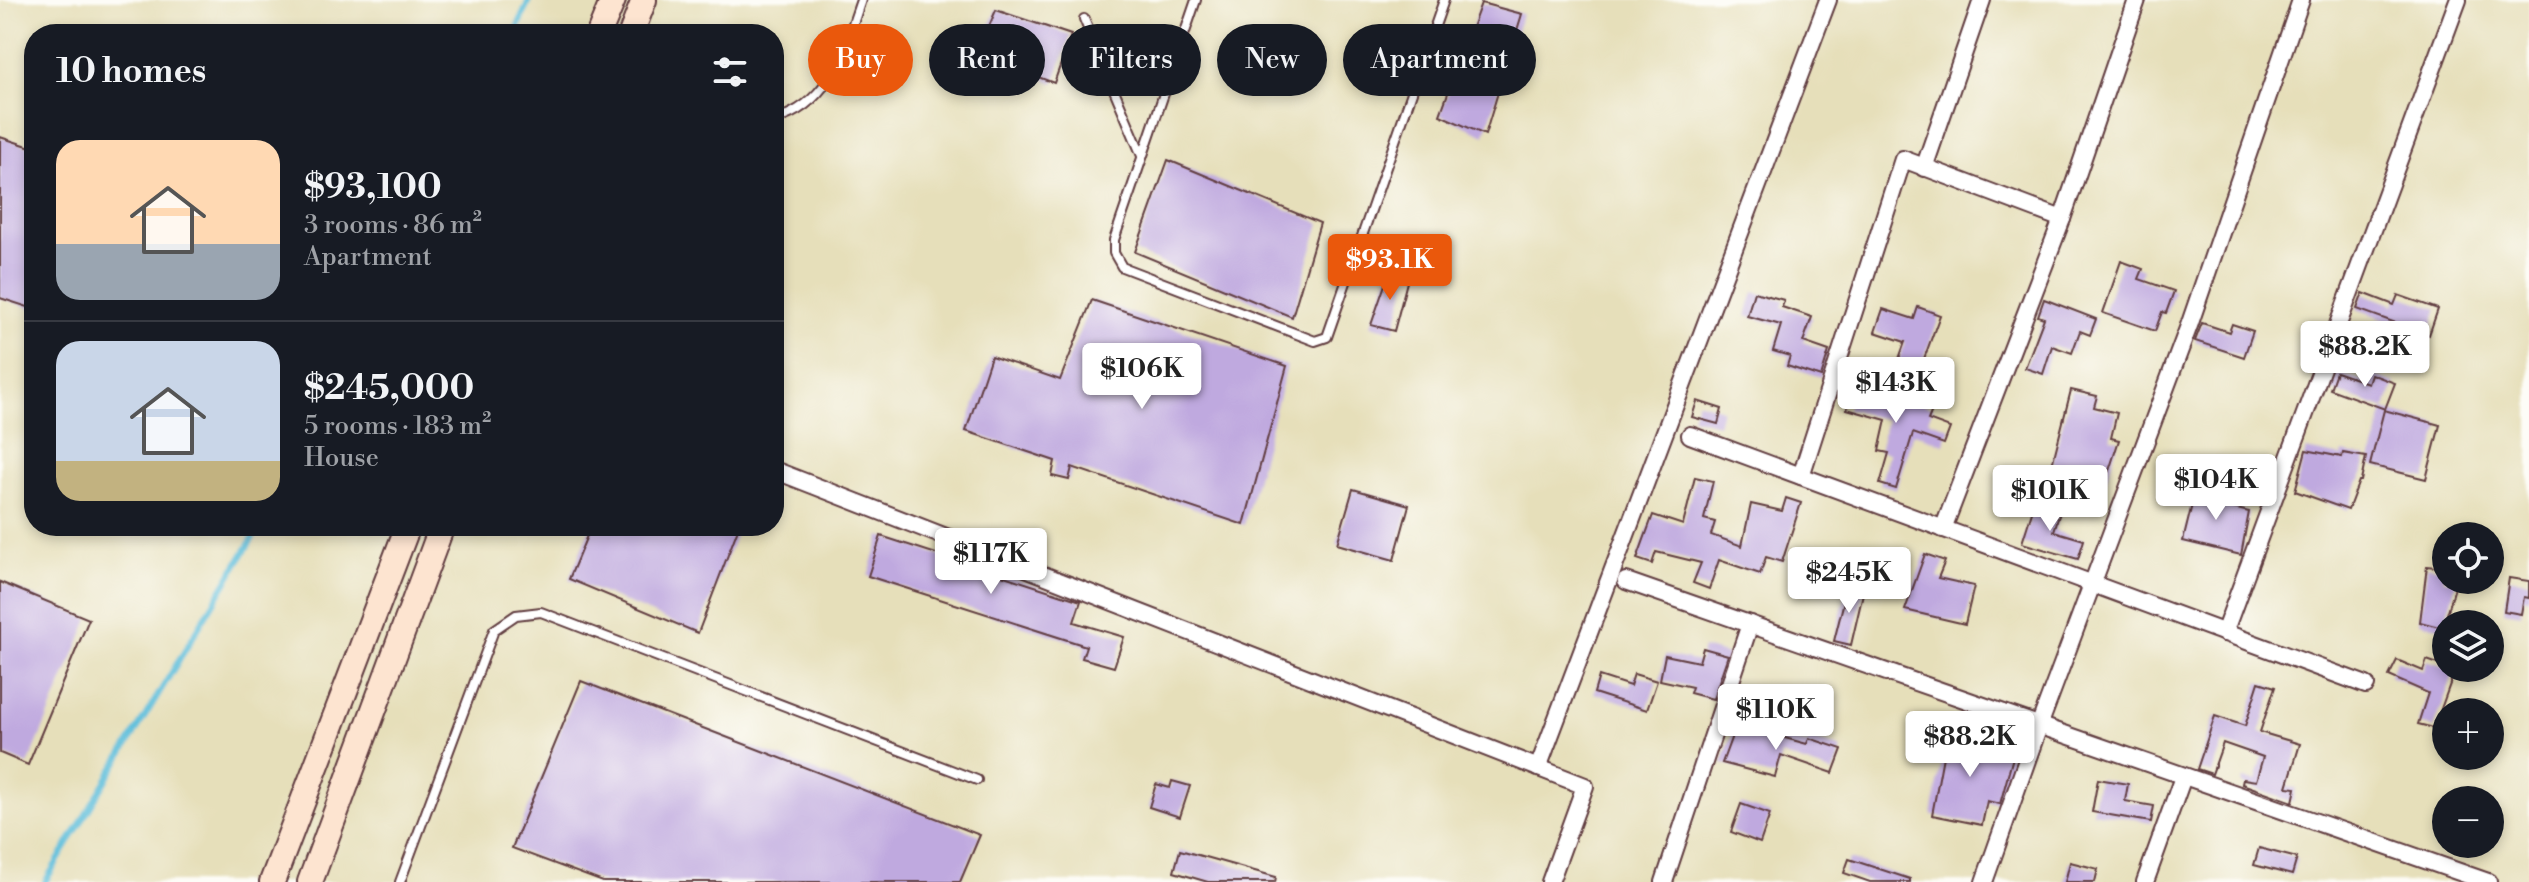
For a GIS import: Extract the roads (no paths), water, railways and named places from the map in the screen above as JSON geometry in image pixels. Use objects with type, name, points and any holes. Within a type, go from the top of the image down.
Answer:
[{"type":"main road","points":[[603,24],[613,0]]},
{"type":"main road","points":[[635,24],[644,0]]},
{"type":"main road","points":[[277,881],[404,536]]},
{"type":"main road","points":[[310,882],[438,536]]},
{"type":"street","points":[[1538,768],[1828,0]]},
{"type":"street","points":[[1924,168],[1982,0]]},
{"type":"street","points":[[1943,529],[2062,219],[2137,0]]},
{"type":"street","points":[[1984,882],[2190,323],[2301,0]]},
{"type":"street","points":[[2224,633],[2458,0]]},
{"type":"street","points":[[1801,476],[1903,159],[2062,219]]},
{"type":"street","points":[[1690,435],[2366,685]]},
{"type":"street","points":[[784,474],[1585,786],[1550,882]]},
{"type":"street","points":[[1626,581],[2488,882]]},
{"type":"street","points":[[1664,882],[1750,624]]},
{"type":"street","points":[[2145,882],[2183,777]]},
{"type":"lane","points":[[784,114],[813,98],[837,68],[861,0]]},
{"type":"lane","points":[[1196,0],[1114,240],[1114,253],[1122,267],[1315,341],[1327,337],[1444,0]]},
{"type":"lane","points":[[1084,19],[1142,157]]},
{"type":"lane","points":[[400,882],[494,630],[516,615],[541,612],[977,780]]},
{"type":"waterway","points":[[519,24],[529,0]]},
{"type":"waterway","points":[[45,882],[254,536]]}]
